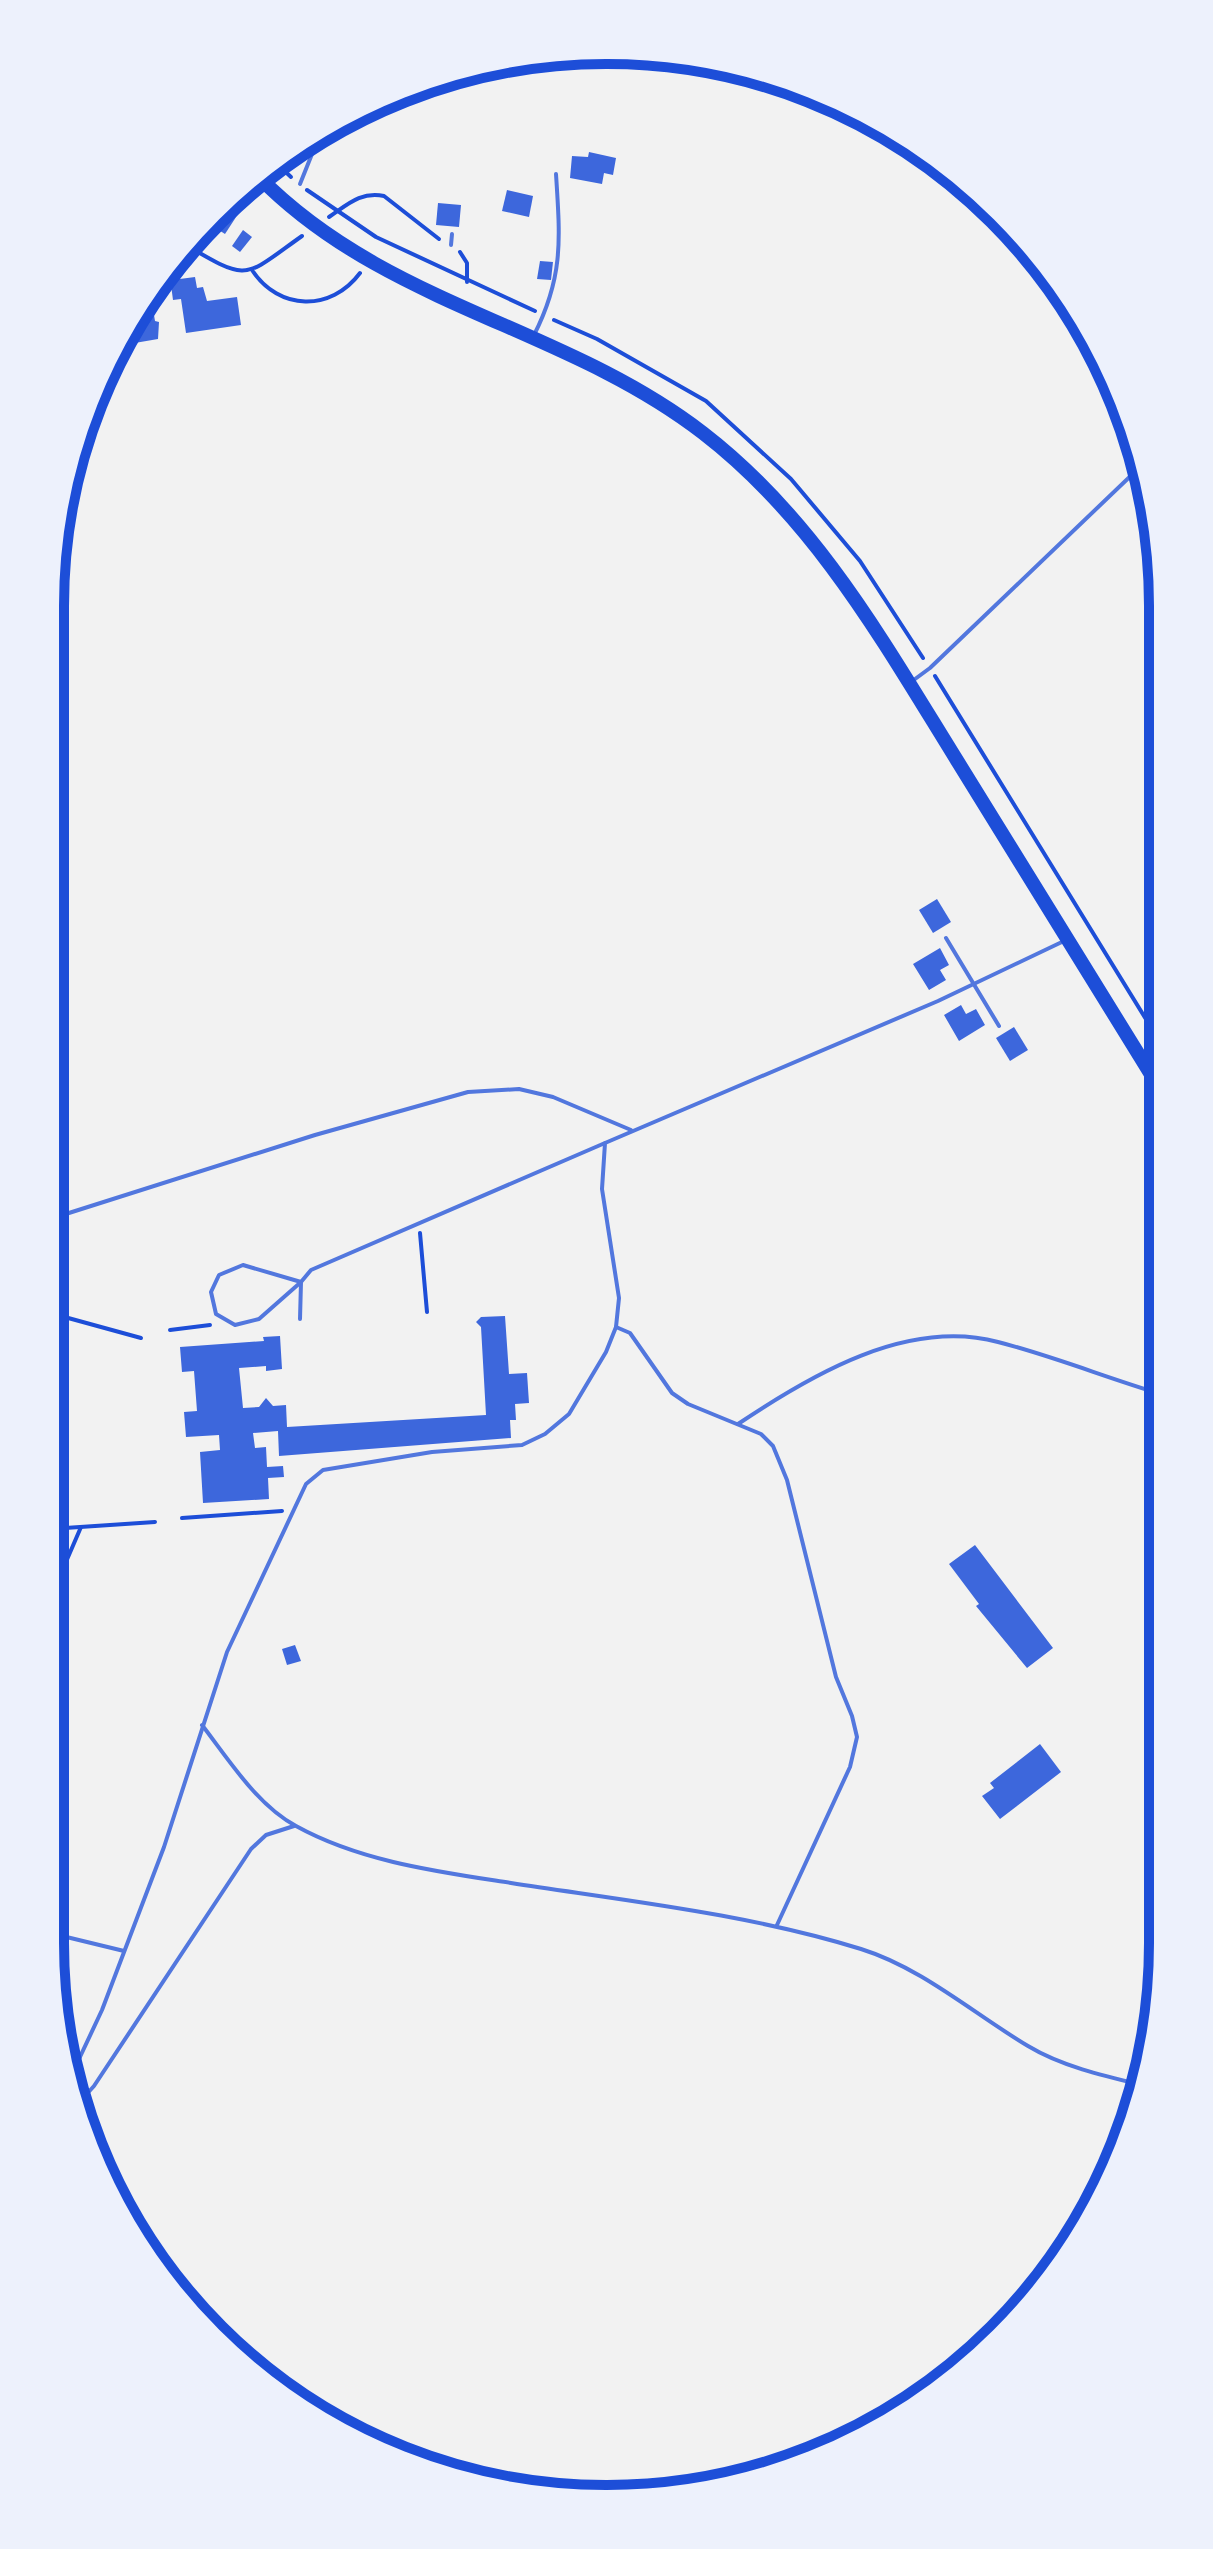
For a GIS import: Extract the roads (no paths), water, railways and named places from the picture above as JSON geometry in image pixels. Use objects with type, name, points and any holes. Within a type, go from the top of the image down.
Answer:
[{"type":"main road","points":[[267,184],[319,230],[368,263],[402,281],[578,357],[660,403],[702,432],[755,477],[820,548],[909,683],[1149,1071]]},
{"type":"lane","points":[[300,184],[314,150]]},
{"type":"lane","points":[[533,337],[544,316],[557,277],[556,174]]},
{"type":"lane","points":[[451,245],[452,234]]},
{"type":"lane","points":[[909,683],[930,668],[1133,474]]},
{"type":"lane","points":[[946,938],[999,1026]]},
{"type":"lane","points":[[301,1282],[243,1265],[229,1268],[216,1279],[211,1292],[213,1309],[224,1320],[235,1325],[253,1322],[301,1282],[311,1270],[1068,940]]},
{"type":"lane","points":[[64,1215],[342,1126],[468,1092],[519,1089],[553,1097],[631,1130]]},
{"type":"lane","points":[[77,2063],[102,2010],[164,1847],[227,1652],[306,1484],[323,1470],[432,1452],[522,1445],[545,1434],[569,1414],[600,1363],[616,1327],[619,1298],[602,1189],[605,1143]]},
{"type":"lane","points":[[300,1319],[301,1282]]},
{"type":"lane","points":[[616,1327],[630,1333],[672,1393],[688,1404],[761,1434],[773,1446],[787,1480],[836,1677],[857,1737],[845,1780],[777,1925]]},
{"type":"lane","points":[[738,1424],[816,1377],[854,1359],[921,1340],[947,1337],[998,1341],[1149,1390]]},
{"type":"lane","points":[[202,1725],[250,1786],[294,1826],[412,1867],[777,1925],[866,1950],[937,1987],[1031,2048],[1096,2074],[1131,2082]]},
{"type":"lane","points":[[86,2095],[251,1849],[266,1835],[294,1826]]},
{"type":"lane","points":[[64,1936],[124,1951]]}]
